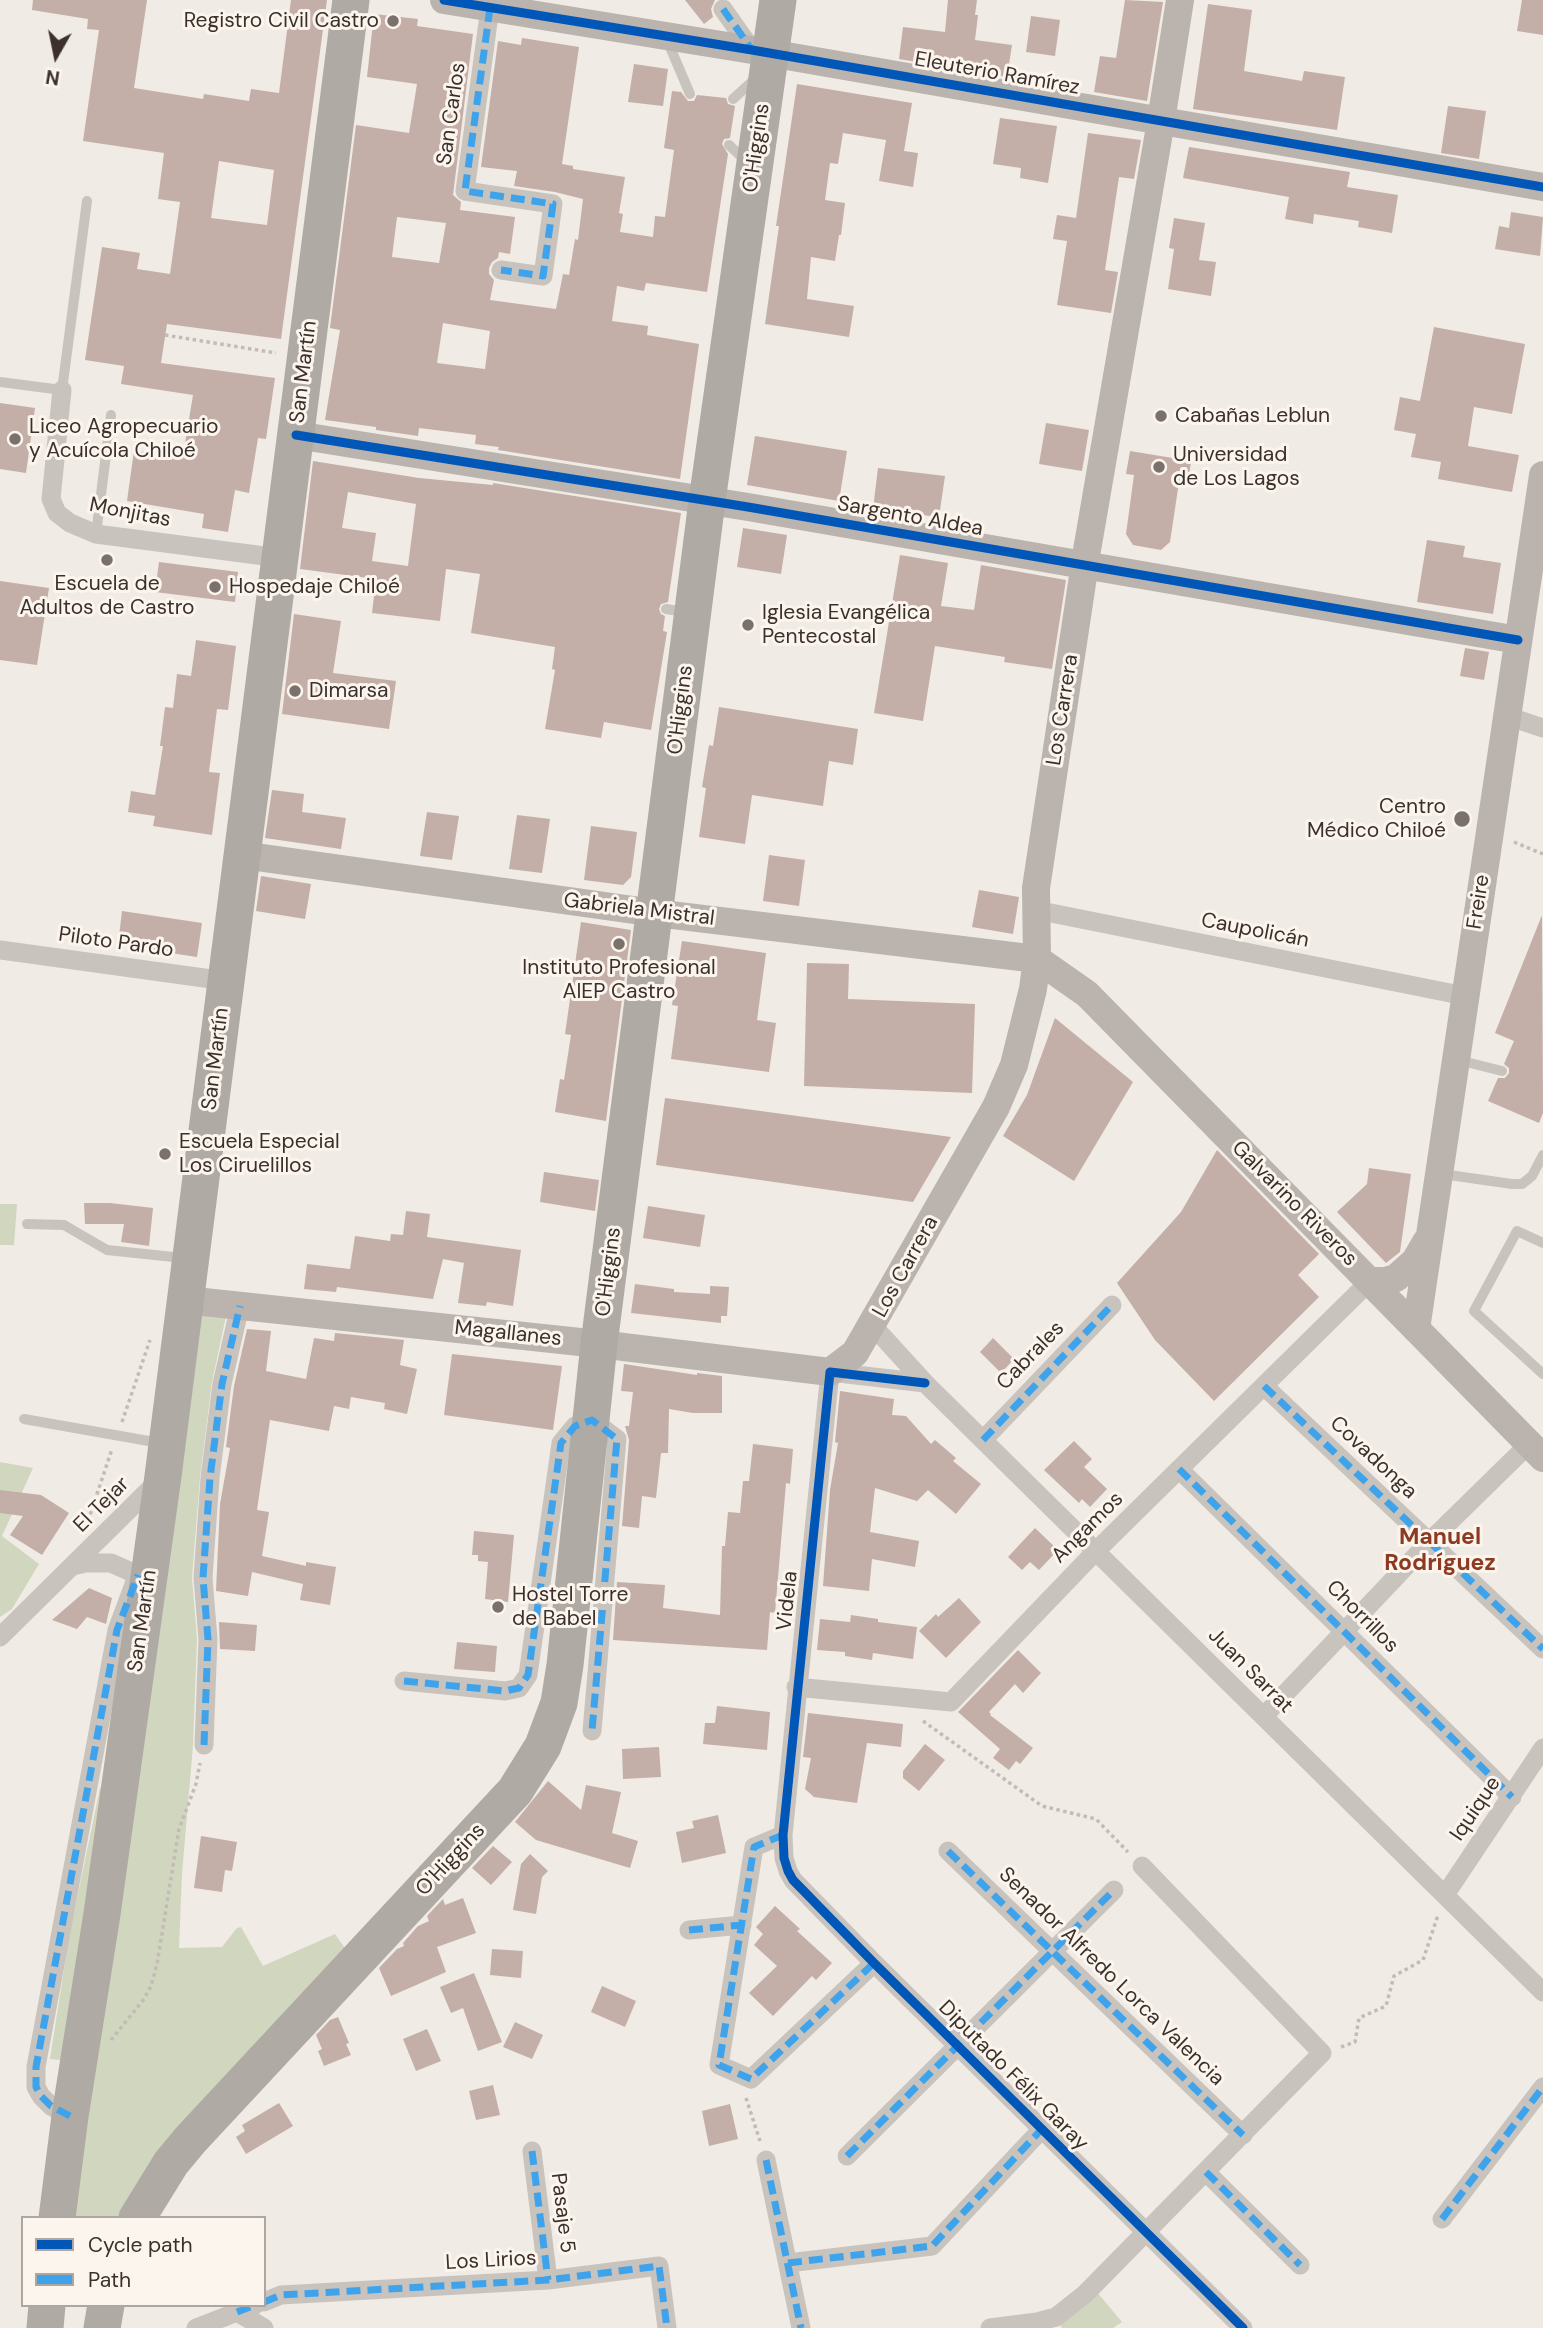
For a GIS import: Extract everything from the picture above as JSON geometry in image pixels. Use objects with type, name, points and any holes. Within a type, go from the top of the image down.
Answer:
[{"type":"highway","name":"San Martín","points":[[57,2216],[102,1914],[144,1576],[165,1460],[351,0]]},
{"type":"highway","name":"O'Higgins","points":[[138,2216],[171,2163],[191,2139],[497,1811],[530,1769],[553,1721],[563,1684],[599,1344],[655,913],[680,611],[707,501],[742,157],[778,0]]},
{"type":"highway","points":[[45,2328],[47,2307]]},
{"type":"highway","points":[[102,2328],[106,2307]]},
{"type":"main road","name":"Eleuterio Ramírez","points":[[444,0],[666,36],[764,57],[1161,121],[1543,187]]},
{"type":"main road","name":"Los Carrera","points":[[830,1372],[855,1353],[873,1326],[996,1107],[1014,1065],[1034,989],[1037,959],[1036,888],[1085,564],[1180,0]]},
{"type":"main road","name":"Sargento Aldea","points":[[296,435],[1085,564],[1518,639]]},
{"type":"main road","name":"Freire","points":[[1416,1329],[1543,475]]},
{"type":"main road","name":"Gabriela Mistral","points":[[242,855],[655,913],[1037,959]]},
{"type":"main road","name":"Galvarino Riveros","points":[[1037,959],[1087,994],[1536,1451]]},
{"type":"main road","points":[[1370,1281],[1385,1281],[1405,1272],[1415,1261],[1428,1238]]},
{"type":"main road","name":"Magallanes","points":[[185,1300],[599,1344],[830,1372]]},
{"type":"street","name":"San Carlos","points":[[490,8],[465,191],[552,204],[542,276],[501,270]]},
{"type":"street","points":[[723,9],[764,57]]},
{"type":"street","name":"Monjitas","points":[[62,390],[51,499],[53,506],[70,523],[96,534],[280,558]]},
{"type":"street","points":[[1507,716],[1543,728]]},
{"type":"street","name":"Caupolicán","points":[[1036,910],[1465,996]]},
{"type":"street","name":"Piloto Pardo","points":[[0,950],[226,981]]},
{"type":"street","name":"Angamos","points":[[796,1687],[951,1702],[1096,1551],[1370,1281]]},
{"type":"street","name":"Cabrales","points":[[983,1440],[1112,1305]]},
{"type":"street","points":[[204,1745],[208,1639],[203,1578],[210,1478],[222,1384],[240,1306]]},
{"type":"street","name":"Juan Sarrat","points":[[873,1326],[925,1383],[1543,1992]]},
{"type":"street","points":[[830,1372],[925,1383]]},
{"type":"street","name":"Videla","points":[[783,1835],[830,1372]]},
{"type":"street","name":"Covadonga","points":[[1264,1386],[1543,1650]]},
{"type":"street","points":[[404,1681],[505,1691],[519,1688],[528,1675],[561,1443],[575,1426],[592,1420],[617,1438],[592,1731]]},
{"type":"street","points":[[1264,1716],[1429,1542],[1536,1451]]},
{"type":"street","name":"El Tejar","points":[[0,1637],[72,1566],[165,1460]]},
{"type":"street","name":"Chorrillos","points":[[1179,1469],[1512,1797]]},
{"type":"street","name":"El Tejar","points":[[72,1566],[111,1563],[144,1576]]},
{"type":"street","name":"Iquique","points":[[1445,1895],[1543,1748]]},
{"type":"street","points":[[783,1835],[754,1847],[719,2065],[751,2079],[874,1963]]},
{"type":"street","name":"Diputado Félix Garay","points":[[783,1835],[784,1858],[793,1880],[1041,2130],[1243,2328]]},
{"type":"street","name":"Senador Alfredo Lorca Valencia","points":[[948,1851],[1243,2135]]},
{"type":"street","points":[[990,2328],[1037,2322],[1056,2316],[1092,2286],[1322,2053],[1142,1866]]},
{"type":"street","points":[[847,2156],[1114,1890]]},
{"type":"street","points":[[689,1930],[742,1925]]},
{"type":"street","points":[[1442,2219],[1543,2087]]},
{"type":"street","points":[[788,2263],[932,2246],[1041,2130]]},
{"type":"street","name":"Pasaje 5","points":[[532,2151],[548,2280]]},
{"type":"street","points":[[766,2160],[801,2328]]},
{"type":"street","points":[[1206,2172],[1300,2265]]},
{"type":"street","name":"Los Lirios","points":[[266,2301],[281,2295],[548,2280],[659,2266],[667,2328]]},
{"type":"street","points":[[196,2328],[246,2309],[264,2328]]},
{"type":"lane","points":[[666,36],[690,94]]},
{"type":"lane","points":[[733,99],[764,57]]},
{"type":"lane","points":[[0,382],[62,390],[87,201]]},
{"type":"lane","points":[[96,534],[111,415]]},
{"type":"lane","points":[[1455,1059],[1502,1071]]},
{"type":"lane","points":[[1438,1174],[1522,1184],[1532,1176],[1543,1155]]},
{"type":"lane","points":[[27,1224],[64,1225],[107,1250],[191,1259]]},
{"type":"lane","points":[[1543,1243],[1517,1231],[1474,1311],[1543,1374]]},
{"type":"lane","points":[[24,1419],[117,1435],[165,1460]]},
{"type":"path","points":[[165,335],[306,357]]},
{"type":"path","points":[[1514,842],[1543,855]]},
{"type":"path","points":[[86,1527],[153,1329]]},
{"type":"path","points":[[934,1729],[1042,1806],[1096,1819],[1142,1866]]},
{"type":"path","points":[[104,2049],[144,1999],[151,1986],[179,1829],[196,1784],[204,1745]]},
{"type":"path","points":[[1322,2053],[1356,2042],[1359,2018],[1386,2006],[1394,1976],[1423,1961],[1445,1895]]},
{"type":"path","points":[[751,2079],[746,2099],[766,2160]]},
{"type":"green space","points":[[0,1204],[17,1204],[14,1245],[0,1245]]},
{"type":"green space","points":[[195,1311],[226,1316],[212,1382],[200,1477],[192,1578],[197,1639],[193,1745],[179,1948],[222,1947],[237,1928],[241,1927],[263,1966],[335,1934],[349,1954],[130,2216],[73,2216]]},
{"type":"green space","points":[[0,1462],[33,1468],[2,1536],[39,1564],[12,1609],[0,1617]]},
{"type":"green space","points":[[100,1788],[111,1789],[71,2061],[50,2059],[69,1937]]},
{"type":"green space","points":[[1092,2286],[1122,2322],[1113,2328],[1062,2328],[1056,2317]]},
{"type":"building","points":[[33,0],[147,0],[134,88],[203,99],[204,94],[249,101],[251,89],[279,93],[291,0],[327,0],[281,339],[167,324],[161,363],[275,378],[266,439],[258,438],[249,493],[235,490],[228,532],[202,528],[204,514],[127,501],[134,451],[183,456],[193,395],[121,384],[124,366],[85,360],[102,247],[140,253],[137,269],[170,274],[180,202],[158,199],[164,153],[83,141],[99,30],[87,29],[88,19],[32,10]],"holes":[[[219,161],[274,170],[267,225],[211,218]]]},
{"type":"building","points":[[685,0],[715,0],[711,9],[713,17],[704,24]]},
{"type":"building","points":[[948,0],[977,0],[975,40],[1012,45],[1007,77],[899,59],[903,27],[945,32]]},
{"type":"building","points":[[1125,0],[1163,2],[1147,101],[1094,92],[1100,56],[1116,58]]},
{"type":"building","points":[[1522,0],[1543,0],[1543,35],[1517,31]]},
{"type":"building","points":[[1208,4],[1252,10],[1244,71],[1302,81],[1304,71],[1345,77],[1337,130],[1193,109]]},
{"type":"building","points":[[374,14],[418,19],[417,26],[473,34],[453,195],[461,202],[460,210],[515,217],[510,254],[499,252],[498,258],[489,268],[489,274],[494,280],[490,300],[556,309],[563,274],[569,275],[575,239],[578,240],[583,199],[514,186],[517,171],[481,167],[498,41],[521,45],[522,38],[579,47],[562,164],[573,166],[573,169],[625,177],[619,213],[623,214],[620,232],[653,237],[655,216],[665,217],[674,150],[664,148],[672,91],[681,92],[688,101],[694,101],[697,95],[726,98],[728,104],[735,106],[730,138],[724,139],[722,144],[728,154],[707,292],[646,283],[644,291],[617,286],[612,321],[648,326],[647,335],[699,344],[680,479],[498,450],[499,447],[475,444],[476,435],[419,428],[418,436],[325,420],[340,330],[330,328],[356,125],[409,133],[417,84],[367,77]],"holes":[[[397,217],[446,223],[439,263],[392,257]],[[443,323],[490,331],[485,369],[437,363]]]},
{"type":"building","points":[[1031,16],[1060,20],[1055,56],[1026,52]]},
{"type":"building","points":[[634,64],[668,69],[663,106],[628,102]]},
{"type":"building","points":[[797,84],[912,103],[904,151],[918,153],[913,187],[879,181],[886,140],[843,133],[838,164],[830,163],[825,200],[845,203],[841,235],[835,261],[811,257],[807,299],[854,306],[849,337],[765,324]]},
{"type":"building","points":[[1448,106],[1486,111],[1479,159],[1441,153]]},
{"type":"building","points":[[1000,118],[1057,126],[1048,183],[1020,178],[1021,168],[993,164]]},
{"type":"building","points":[[1088,133],[1141,140],[1134,179],[1119,177],[1105,270],[1118,272],[1111,313],[1057,305],[1067,241],[1053,239],[1057,215],[1076,218]]},
{"type":"building","points":[[1189,147],[1350,172],[1347,187],[1398,195],[1392,233],[1358,227],[1359,221],[1314,214],[1313,224],[1285,219],[1289,197],[1183,178]]},
{"type":"building","points":[[1511,212],[1543,217],[1540,256],[1495,249],[1499,226],[1509,228]]},
{"type":"building","points":[[1174,218],[1205,223],[1199,260],[1216,262],[1211,296],[1168,289],[1174,249],[1169,248]]},
{"type":"building","points":[[1434,327],[1525,344],[1512,414],[1474,407],[1468,446],[1519,455],[1512,492],[1438,479],[1441,462],[1411,457],[1416,434],[1394,430],[1400,397],[1420,401]]},
{"type":"building","name":"Liceo Agropecuario y Acuícola Chiloé","points":[[0,403],[35,408],[26,473],[0,469]]},
{"type":"building","points":[[1046,423],[1089,430],[1082,471],[1039,464]]},
{"type":"building","points":[[755,436],[847,451],[839,501],[747,485]]},
{"type":"building","points":[[1130,451],[1191,461],[1188,484],[1179,482],[1170,542],[1161,550],[1133,545],[1126,534],[1134,475],[1126,474]]},
{"type":"building","points":[[313,461],[419,478],[493,483],[681,513],[668,602],[661,604],[659,609],[665,616],[663,631],[667,632],[651,730],[604,722],[601,738],[545,729],[555,670],[552,669],[555,647],[471,633],[480,574],[446,569],[440,621],[372,613],[376,579],[300,569]],"holes":[[[348,492],[416,504],[408,566],[372,561],[376,533],[342,528]]]},
{"type":"building","points":[[878,468],[945,476],[939,517],[873,509]]},
{"type":"building","points":[[743,528],[787,535],[781,574],[737,567]]},
{"type":"building","points":[[1427,540],[1465,546],[1463,557],[1501,563],[1493,614],[1417,602]]},
{"type":"building","points":[[900,555],[948,563],[941,606],[974,610],[981,565],[1066,580],[1052,669],[1004,662],[1005,657],[935,646],[923,721],[874,713]]},
{"type":"building","points":[[159,562],[238,572],[235,602],[155,592]]},
{"type":"building","points":[[0,581],[49,588],[37,665],[0,660]]},
{"type":"building","points":[[294,614],[341,621],[333,673],[396,681],[389,729],[282,714]]},
{"type":"building","points":[[196,640],[236,646],[228,710],[217,709],[209,772],[220,773],[212,835],[153,826],[155,816],[128,812],[131,791],[155,795],[163,746],[160,746],[165,707],[173,708],[177,674],[191,676]]},
{"type":"building","points":[[1465,648],[1489,652],[1484,680],[1460,676]]},
{"type":"building","points":[[719,707],[858,729],[853,765],[829,761],[823,806],[752,795],[745,844],[699,837],[706,788],[702,787],[709,745],[713,746]]},
{"type":"building","points":[[272,790],[304,794],[302,812],[346,818],[341,849],[265,838]]},
{"type":"building","points":[[427,812],[459,816],[452,860],[420,856]]},
{"type":"building","points":[[517,815],[550,819],[542,873],[509,869]]},
{"type":"building","points":[[591,826],[637,832],[631,877],[623,885],[584,880]]},
{"type":"building","points":[[769,855],[805,860],[799,906],[763,901]]},
{"type":"building","points":[[261,876],[311,884],[305,919],[256,911]]},
{"type":"building","points":[[979,890],[1019,897],[1013,934],[972,927]]},
{"type":"building","points":[[122,911],[202,923],[197,957],[118,945]]},
{"type":"building","points":[[1542,915],[1543,1113],[1539,1123],[1488,1101],[1498,1078],[1505,1078],[1509,1073],[1509,1068],[1504,1064],[1514,1041],[1495,1033]]},
{"type":"building","points":[[581,922],[631,930],[606,1121],[555,1112],[560,1079],[564,1080],[571,1035],[565,1034]]},
{"type":"building","points":[[682,941],[766,953],[757,1020],[776,1023],[769,1072],[671,1059],[678,1006],[672,1005]]},
{"type":"building","points":[[807,963],[849,964],[848,999],[975,1004],[972,1093],[804,1086]]},
{"type":"building","points":[[1055,1018],[1133,1082],[1074,1181],[1003,1136],[1027,1095]]},
{"type":"building","points":[[665,1098],[951,1137],[913,1202],[656,1165]]},
{"type":"building","points":[[1217,1150],[1319,1254],[1298,1275],[1319,1297],[1214,1401],[1155,1340],[1117,1283],[1181,1212]]},
{"type":"building","points":[[1369,1168],[1411,1174],[1400,1252],[1386,1263],[1337,1212],[1367,1184]]},
{"type":"building","points":[[544,1172],[599,1180],[595,1211],[540,1202]]},
{"type":"building","points":[[84,1203],[153,1208],[149,1246],[121,1242],[124,1224],[85,1224]]},
{"type":"building","points":[[648,1206],[705,1215],[700,1247],[643,1238]]},
{"type":"building","points":[[406,1211],[430,1214],[427,1237],[521,1250],[513,1306],[487,1302],[486,1306],[458,1303],[464,1263],[443,1259],[433,1299],[337,1287],[336,1292],[304,1289],[307,1264],[350,1269],[355,1236],[390,1241],[391,1234],[403,1235]]},
{"type":"building","points":[[635,1284],[674,1289],[674,1292],[710,1294],[710,1286],[729,1287],[727,1316],[721,1316],[721,1323],[631,1313]]},
{"type":"building","points":[[247,1329],[271,1331],[266,1371],[306,1379],[314,1338],[334,1341],[335,1333],[404,1340],[400,1365],[417,1369],[407,1414],[384,1409],[385,1403],[351,1397],[349,1409],[334,1406],[329,1431],[270,1420],[257,1510],[269,1512],[262,1556],[306,1566],[306,1562],[336,1567],[330,1605],[300,1600],[303,1584],[252,1572],[248,1596],[216,1591],[220,1504],[230,1448],[226,1447],[234,1386]]},
{"type":"building","points":[[993,1338],[1014,1359],[1001,1373],[980,1352]]},
{"type":"building","points":[[452,1354],[562,1366],[553,1430],[444,1415]]},
{"type":"building","points":[[624,1364],[722,1376],[722,1413],[693,1413],[669,1409],[668,1453],[661,1453],[656,1498],[642,1496],[639,1528],[622,1526],[629,1440],[625,1426],[629,1426],[633,1392],[621,1391]]},
{"type":"building","points":[[840,1391],[894,1399],[892,1415],[906,1416],[931,1444],[935,1440],[956,1458],[953,1461],[981,1484],[956,1514],[928,1490],[917,1501],[875,1488],[870,1532],[919,1541],[915,1567],[872,1559],[869,1591],[823,1586],[830,1490],[838,1443],[835,1442]]},
{"type":"building","points":[[1074,1441],[1092,1459],[1084,1467],[1107,1489],[1090,1507],[1082,1499],[1079,1503],[1044,1470]]},
{"type":"building","points":[[753,1444],[793,1449],[790,1484],[786,1483],[775,1613],[770,1612],[767,1650],[613,1640],[617,1582],[665,1585],[663,1608],[720,1615],[722,1546],[725,1546],[728,1512],[740,1513],[743,1481],[749,1481]]},
{"type":"building","points":[[0,1490],[41,1495],[69,1513],[42,1555],[10,1535],[23,1516],[0,1513]]},
{"type":"building","points":[[1035,1528],[1058,1550],[1039,1570],[1030,1562],[1022,1570],[1008,1557]]},
{"type":"building","points":[[474,1531],[514,1535],[508,1602],[485,1599],[488,1562],[478,1561],[478,1555],[472,1555]]},
{"type":"building","points":[[89,1588],[112,1598],[106,1624],[87,1617],[77,1629],[52,1620]]},
{"type":"building","points":[[959,1598],[981,1622],[946,1658],[919,1631],[936,1614],[938,1617]]},
{"type":"building","points":[[851,1615],[917,1627],[913,1659],[873,1653],[872,1660],[845,1656],[845,1652],[817,1650],[820,1619],[850,1622]]},
{"type":"building","points":[[219,1622],[257,1625],[255,1651],[220,1649]]},
{"type":"building","points":[[457,1642],[497,1646],[495,1672],[454,1669]]},
{"type":"building","points":[[1018,1650],[1041,1673],[1023,1693],[1015,1684],[989,1712],[1033,1748],[1020,1764],[1016,1761],[1009,1770],[993,1758],[1000,1749],[958,1712]]},
{"type":"building","points":[[717,1706],[770,1712],[767,1750],[703,1744],[705,1723],[715,1723]]},
{"type":"building","points":[[808,1713],[903,1724],[901,1747],[867,1743],[857,1803],[814,1797],[805,1789],[811,1758],[803,1757]]},
{"type":"building","points":[[925,1744],[945,1760],[919,1791],[903,1778],[903,1771]]},
{"type":"building","points":[[659,1747],[661,1777],[623,1779],[622,1749]]},
{"type":"building","points":[[548,1781],[581,1810],[586,1785],[621,1792],[612,1833],[638,1841],[630,1868],[536,1840],[515,1822]]},
{"type":"building","points":[[718,1815],[726,1853],[682,1863],[676,1832],[694,1828],[692,1821]]},
{"type":"building","points":[[201,1836],[237,1842],[232,1871],[225,1870],[222,1892],[194,1888]]},
{"type":"building","points":[[493,1846],[512,1862],[491,1885],[472,1868]]},
{"type":"building","points":[[530,1854],[548,1871],[542,1877],[536,1914],[513,1910],[521,1864]]},
{"type":"building","points":[[463,1898],[476,1933],[437,1947],[446,1972],[391,1996],[379,1968],[397,1949],[404,1946],[403,1943],[418,1926],[429,1921],[427,1916],[443,1899],[445,1905]]},
{"type":"building","points":[[775,1906],[800,1929],[797,1931],[832,1963],[816,1980],[812,1976],[773,2016],[749,1993],[777,1966],[754,1945],[763,1934],[756,1927]]},
{"type":"building","points":[[492,1949],[523,1951],[521,1978],[490,1975]]},
{"type":"building","points":[[474,1973],[502,2042],[478,2051],[463,2008],[451,2013],[440,1987]]},
{"type":"building","points":[[602,1986],[636,2001],[625,2027],[591,2012]]},
{"type":"building","points":[[338,2017],[351,2055],[324,2066],[318,2051],[322,2049],[316,2035],[330,2020]]},
{"type":"building","points":[[515,2022],[543,2035],[532,2059],[503,2047]]},
{"type":"building","points":[[427,2029],[441,2061],[416,2071],[403,2039]]},
{"type":"building","points":[[493,2085],[500,2115],[476,2120],[469,2091]]},
{"type":"building","points":[[279,2103],[293,2126],[246,2154],[236,2137],[245,2131],[242,2125]]},
{"type":"building","points":[[730,2104],[738,2139],[709,2146],[702,2111]]},
{"type":"marked path","points":[[490,8],[465,191],[553,204],[543,276],[501,270]]},
{"type":"marked path","points":[[723,9],[752,50]]},
{"type":"marked path","points":[[983,1440],[1112,1305]]},
{"type":"marked path","points":[[204,1745],[208,1639],[203,1578],[210,1478],[222,1384],[240,1306]]},
{"type":"marked path","points":[[1264,1386],[1543,1649]]},
{"type":"marked path","points":[[404,1681],[505,1691],[519,1688],[528,1675],[561,1443],[575,1426],[592,1420],[617,1439],[592,1731]]},
{"type":"marked path","points":[[1179,1469],[1512,1797]]},
{"type":"marked path","points":[[70,2116],[51,2106],[41,2096],[36,2087],[36,2067],[117,1630],[138,1575]]},
{"type":"marked path","points":[[783,1835],[754,1847],[719,2065],[751,2079],[874,1963]]},
{"type":"marked path","points":[[948,1851],[1243,2135]]},
{"type":"marked path","points":[[847,2156],[1114,1890]]},
{"type":"marked path","points":[[689,1930],[742,1925]]},
{"type":"marked path","points":[[1442,2219],[1543,2087]]},
{"type":"marked path","points":[[788,2263],[932,2246],[1041,2130]]},
{"type":"marked path","points":[[532,2151],[548,2280]]},
{"type":"marked path","points":[[766,2160],[801,2328]]},
{"type":"marked path","points":[[1206,2172],[1300,2265]]},
{"type":"marked path","points":[[266,2301],[281,2295],[548,2280],[659,2266],[667,2328]]},
{"type":"marked path","points":[[237,2312],[250,2307]]},
{"type":"cycle path","points":[[444,0],[752,50],[1543,187]]},
{"type":"cycle path","points":[[296,435],[748,507],[1518,640]]},
{"type":"cycle path","points":[[925,1383],[830,1372],[783,1835],[784,1858],[788,1871],[793,1880],[874,1963],[1243,2328]]},
{"type":"place","name":"Registro Civil Castro","points":[[393,21]]},
{"type":"place","name":"Cabañas Leblun","points":[[1161,416]]},
{"type":"place","name":"Liceo Agropecuario y Acuícola Chiloé","points":[[15,439]]},
{"type":"place","name":"Universidad de Los Lagos","points":[[1159,467]]},
{"type":"place","name":"Escuela de Adultos de Castro","points":[[107,560]]},
{"type":"place","name":"Hospedaje Chiloé","points":[[215,587]]},
{"type":"place","name":"Iglesia Evangélica Pentecostal","points":[[748,625]]},
{"type":"place","name":"Dimarsa","points":[[295,691]]},
{"type":"place","name":"Centro Médico Chiloé","points":[[1462,819]]},
{"type":"place","name":"Instituto Profesional AIEP Castro","points":[[619,944]]},
{"type":"place","name":"Escuela Especial Los Ciruelillos","points":[[165,1154]]},
{"type":"place","name":"Hostel Torre de Babel","points":[[498,1607]]},
{"type":"district","name":"Manuel Rodríguez","points":[[1440,1551]]}]
